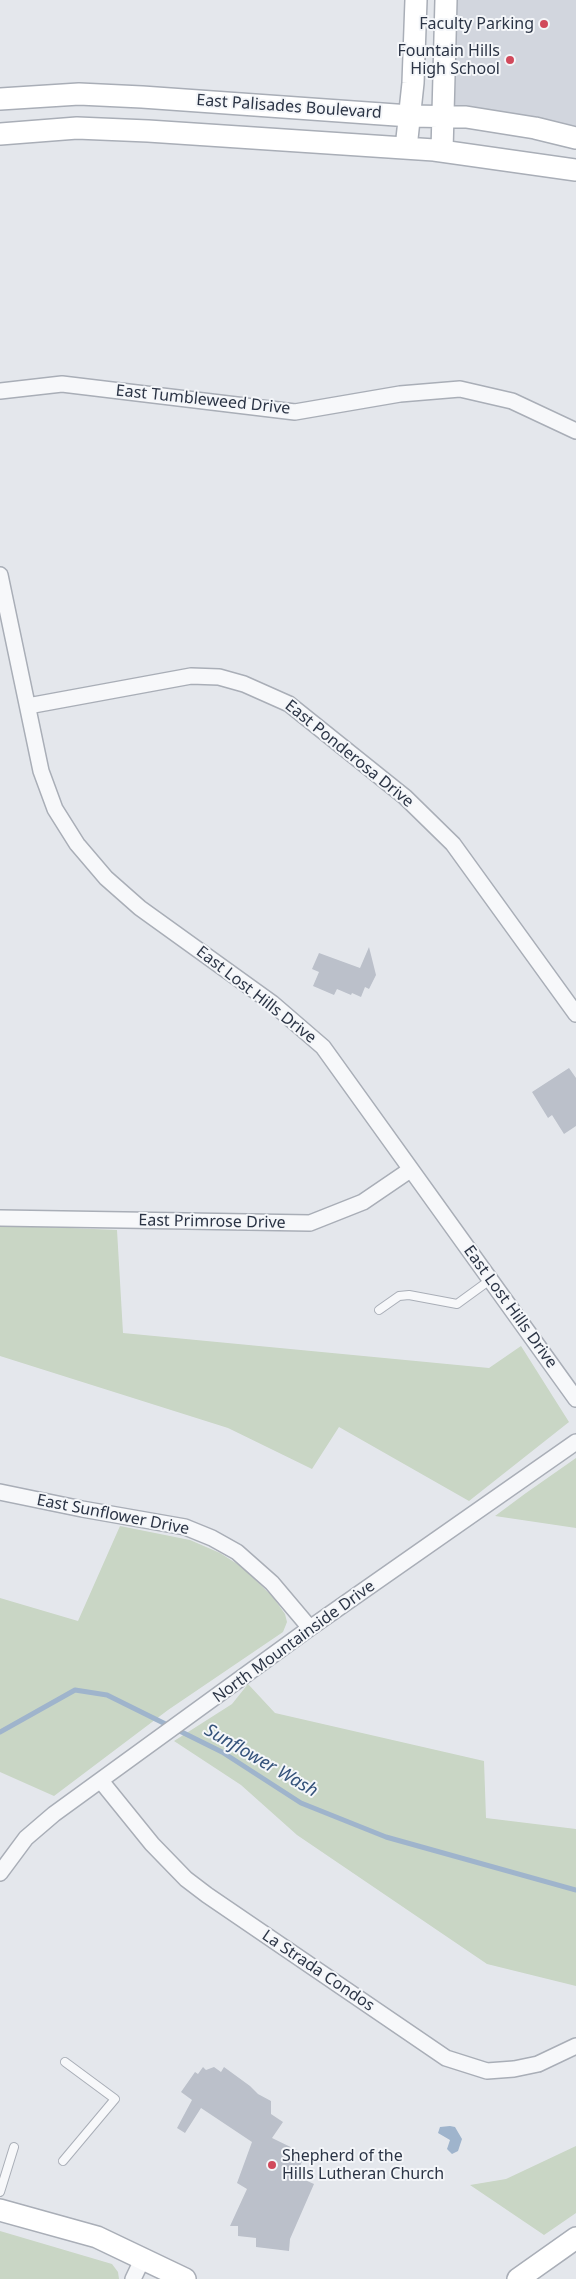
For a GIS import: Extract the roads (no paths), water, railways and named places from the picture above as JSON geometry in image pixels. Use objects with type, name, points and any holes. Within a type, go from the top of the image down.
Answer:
[{"type":"street","points":[[406,148],[410,116],[416,0]]},
{"type":"street","points":[[442,151],[446,0]]},
{"type":"street","name":"East Palisades Boulevard","points":[[0,99],[79,94],[133,96],[410,116],[466,118],[527,127],[576,138]]},
{"type":"street","name":"East Palisades Boulevard","points":[[0,134],[77,128],[406,148],[442,151],[576,170]]},
{"type":"street","name":"East Tumbleweed Drive","points":[[0,391],[62,384],[295,412],[400,394],[460,389],[512,401],[576,431]]},
{"type":"street","name":"East Lost Hills Drive","points":[[0,575],[3,612],[28,706],[41,771],[54,809],[77,844],[106,878],[140,908],[272,1004],[323,1047],[576,1399]]},
{"type":"street","name":"East Ponderosa Drive","points":[[28,706],[191,676],[219,677],[244,684],[290,704],[405,796],[453,844],[576,1014]]},
{"type":"street","name":"East Primrose Drive","points":[[0,1218],[310,1223],[363,1202],[410,1170]]},
{"type":"street","name":"North Mountainside Drive","points":[[0,1874],[26,1838],[54,1814],[310,1628],[576,1442]]},
{"type":"street","name":"East Sunflower Drive","points":[[0,1492],[185,1527],[212,1538],[237,1552],[272,1583],[310,1628]]},
{"type":"street","name":"La Strada Condos","points":[[101,1781],[152,1844],[186,1879],[446,2058],[487,2071],[514,2070],[538,2064],[576,2046]]},
{"type":"street","points":[[0,2210],[97,2238],[185,2279]]},
{"type":"street","points":[[518,2279],[576,2238]]},
{"type":"street","points":[[133,2279],[143,2258]]},
{"type":"lane","points":[[379,1310],[399,1296],[409,1295],[457,1304],[490,1280]]},
{"type":"lane","points":[[63,2161],[115,2099],[65,2062]]},
{"type":"lane","points":[[0,2192],[14,2147]]},
{"type":"water","points":[[440,2127],[455,2127],[462,2139],[458,2151],[452,2154],[447,2149],[450,2140],[438,2133]]},
{"type":"waterway","name":"Sunflower Wash","points":[[0,1732],[75,1690],[107,1695],[222,1752],[301,1803],[386,1837],[576,1890]]},
{"type":"place","name":"Faculty Parking","points":[[544,24]]},
{"type":"place","name":"Fountain Hills High School","points":[[510,60]]},
{"type":"place","name":"Shepherd of the Hills Lutheran Church","points":[[272,2165]]}]
